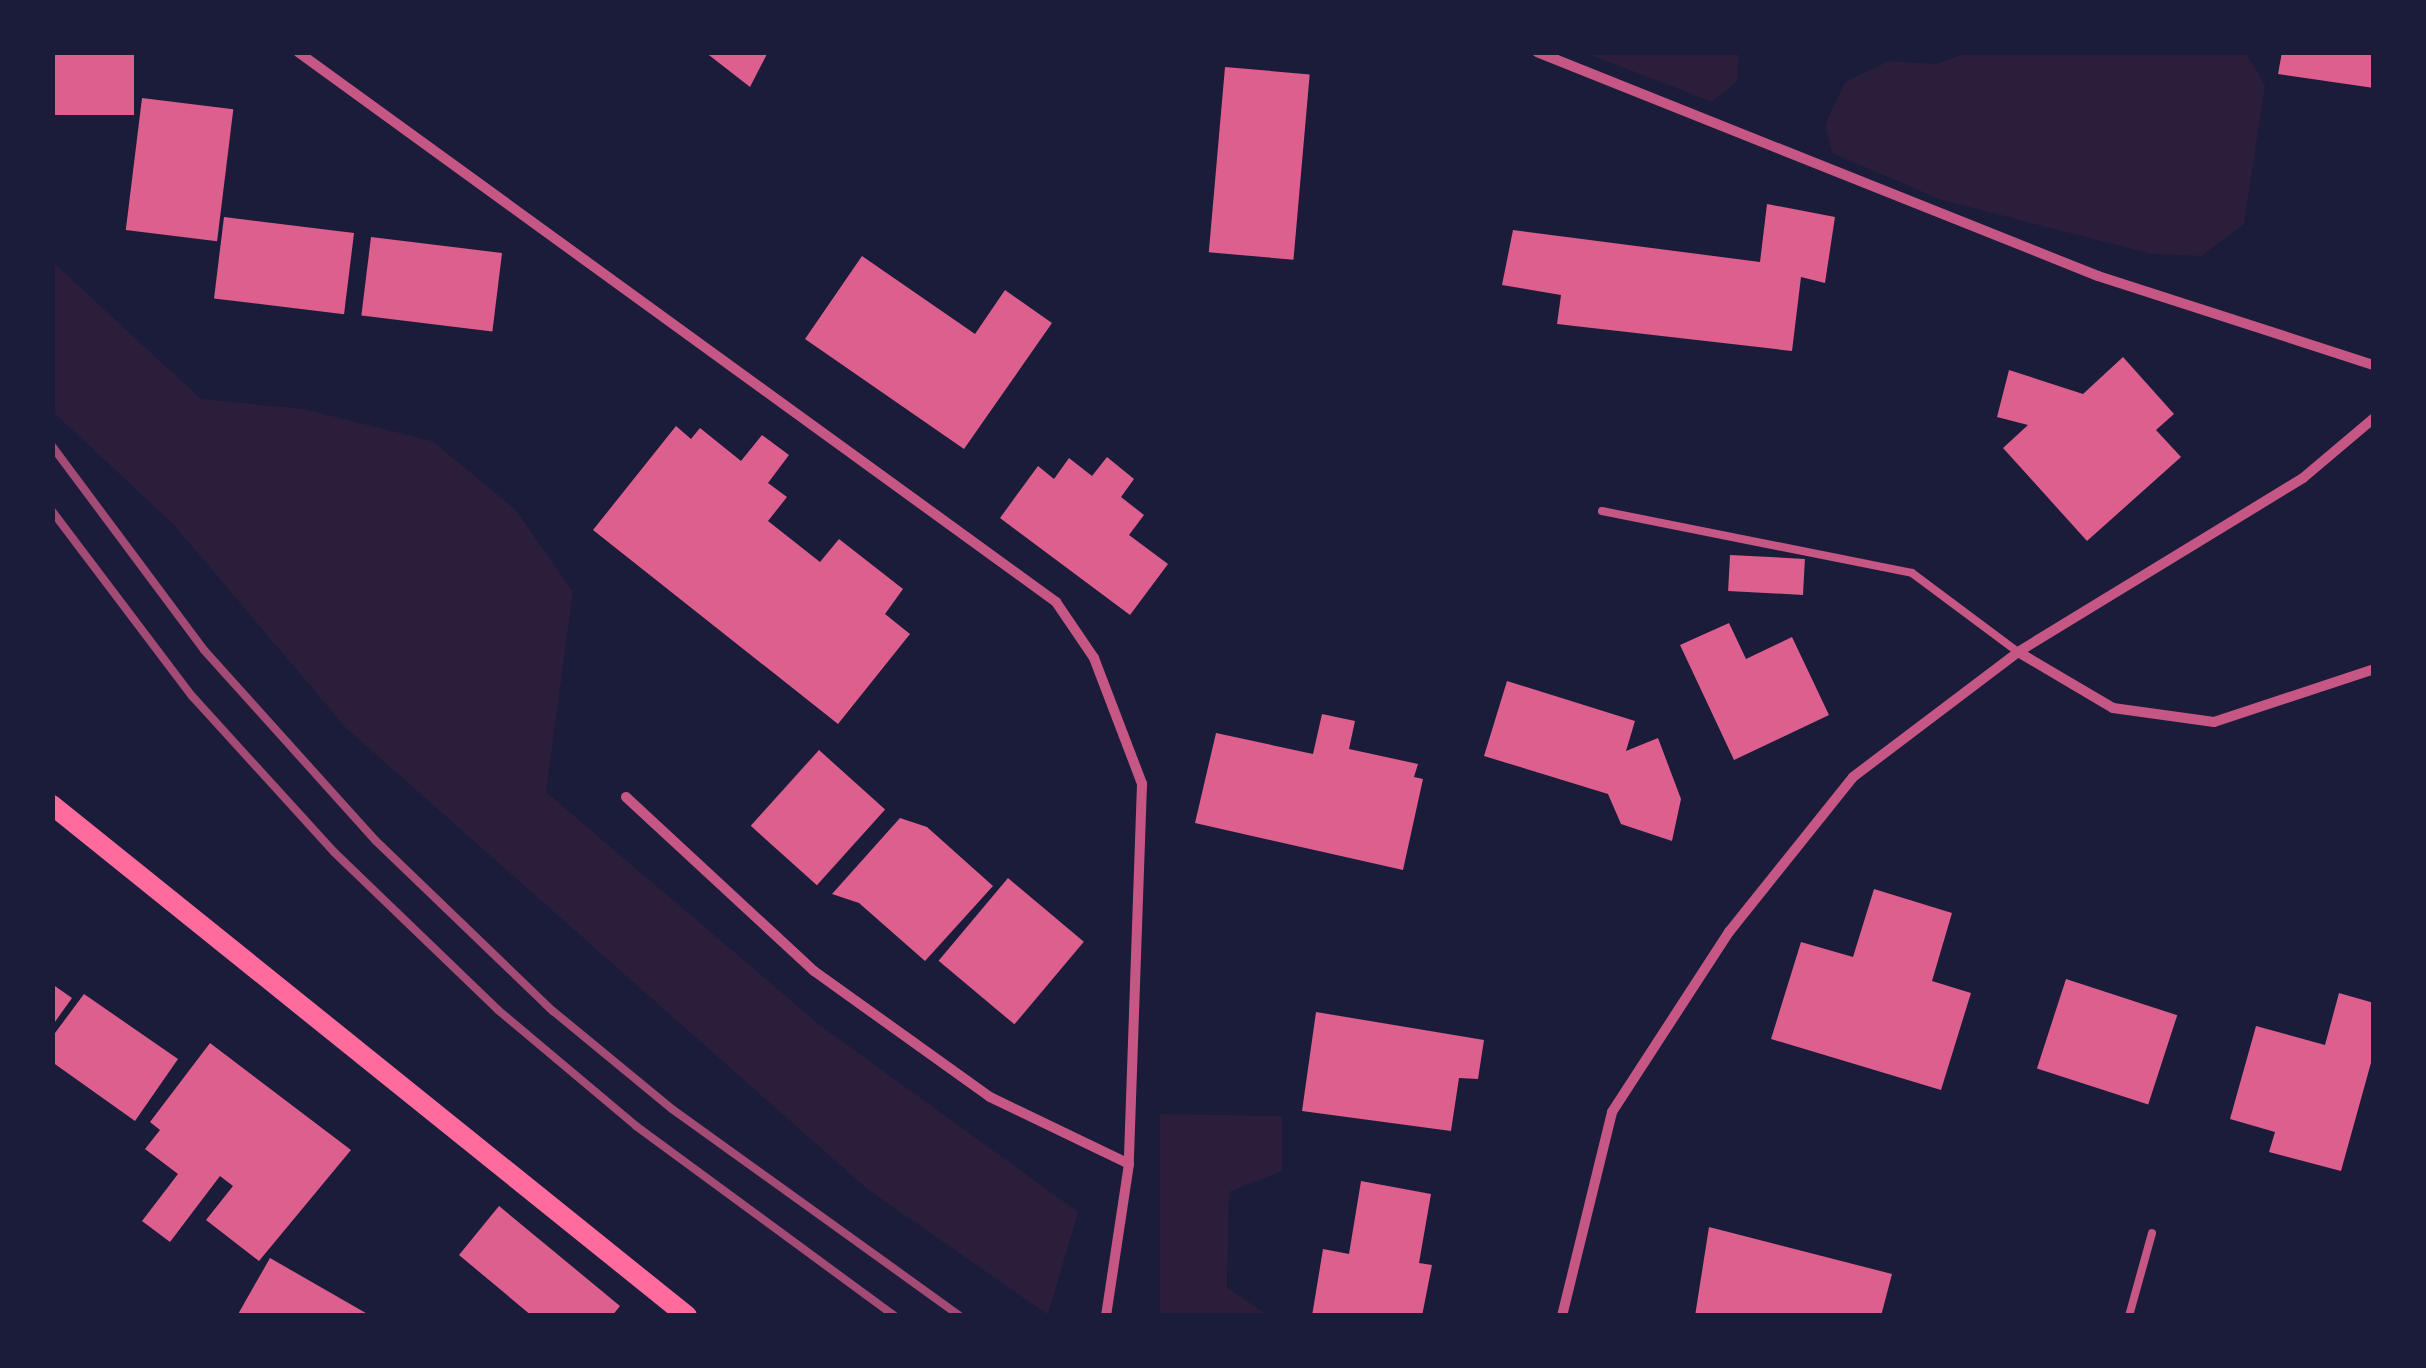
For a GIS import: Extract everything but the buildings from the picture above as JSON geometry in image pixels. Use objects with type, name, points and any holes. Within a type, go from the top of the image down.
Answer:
[{"type":"main road","points":[[52,805],[687,1316]]},
{"type":"street","points":[[298,52],[1056,602],[1094,658],[1142,784],[1129,1164],[1106,1316]]},
{"type":"street","points":[[1537,52],[2098,276],[2374,365]]},
{"type":"street","points":[[1562,1316],[1612,1112],[1729,932],[1852,777],[2018,652],[2303,478],[2374,418]]},
{"type":"street","points":[[2018,652],[2113,708],[2214,722],[2374,669]]},
{"type":"street","points":[[626,797],[814,970],[990,1096],[1129,1164]]},
{"type":"lane","points":[[1602,511],[1912,573],[2018,652]]},
{"type":"lane","points":[[2129,1316],[2152,1233]]},
{"type":"shaded area","points":[[1586,53],[1739,53],[1737,81],[1712,102]]},
{"type":"shaded area","points":[[1967,53],[2246,53],[2265,85],[2244,224],[2201,256],[2152,254],[1942,200],[1832,153],[1825,125],[1845,82],[1889,61],[1936,64]]},
{"type":"shaded area","points":[[53,262],[201,399],[304,409],[432,441],[515,509],[573,592],[546,792],[821,1026],[1078,1212],[1048,1315],[866,1188],[346,728],[173,524],[53,412]]},
{"type":"shaded area","points":[[1160,1114],[1282,1116],[1282,1171],[1229,1192],[1227,1287],[1267,1315],[1160,1315]]},
{"type":"railway","points":[[52,446],[204,650],[375,840],[553,1011],[672,1109],[960,1316]]},
{"type":"railway","points":[[52,511],[192,696],[334,852],[498,1010],[636,1126],[895,1316]]}]
